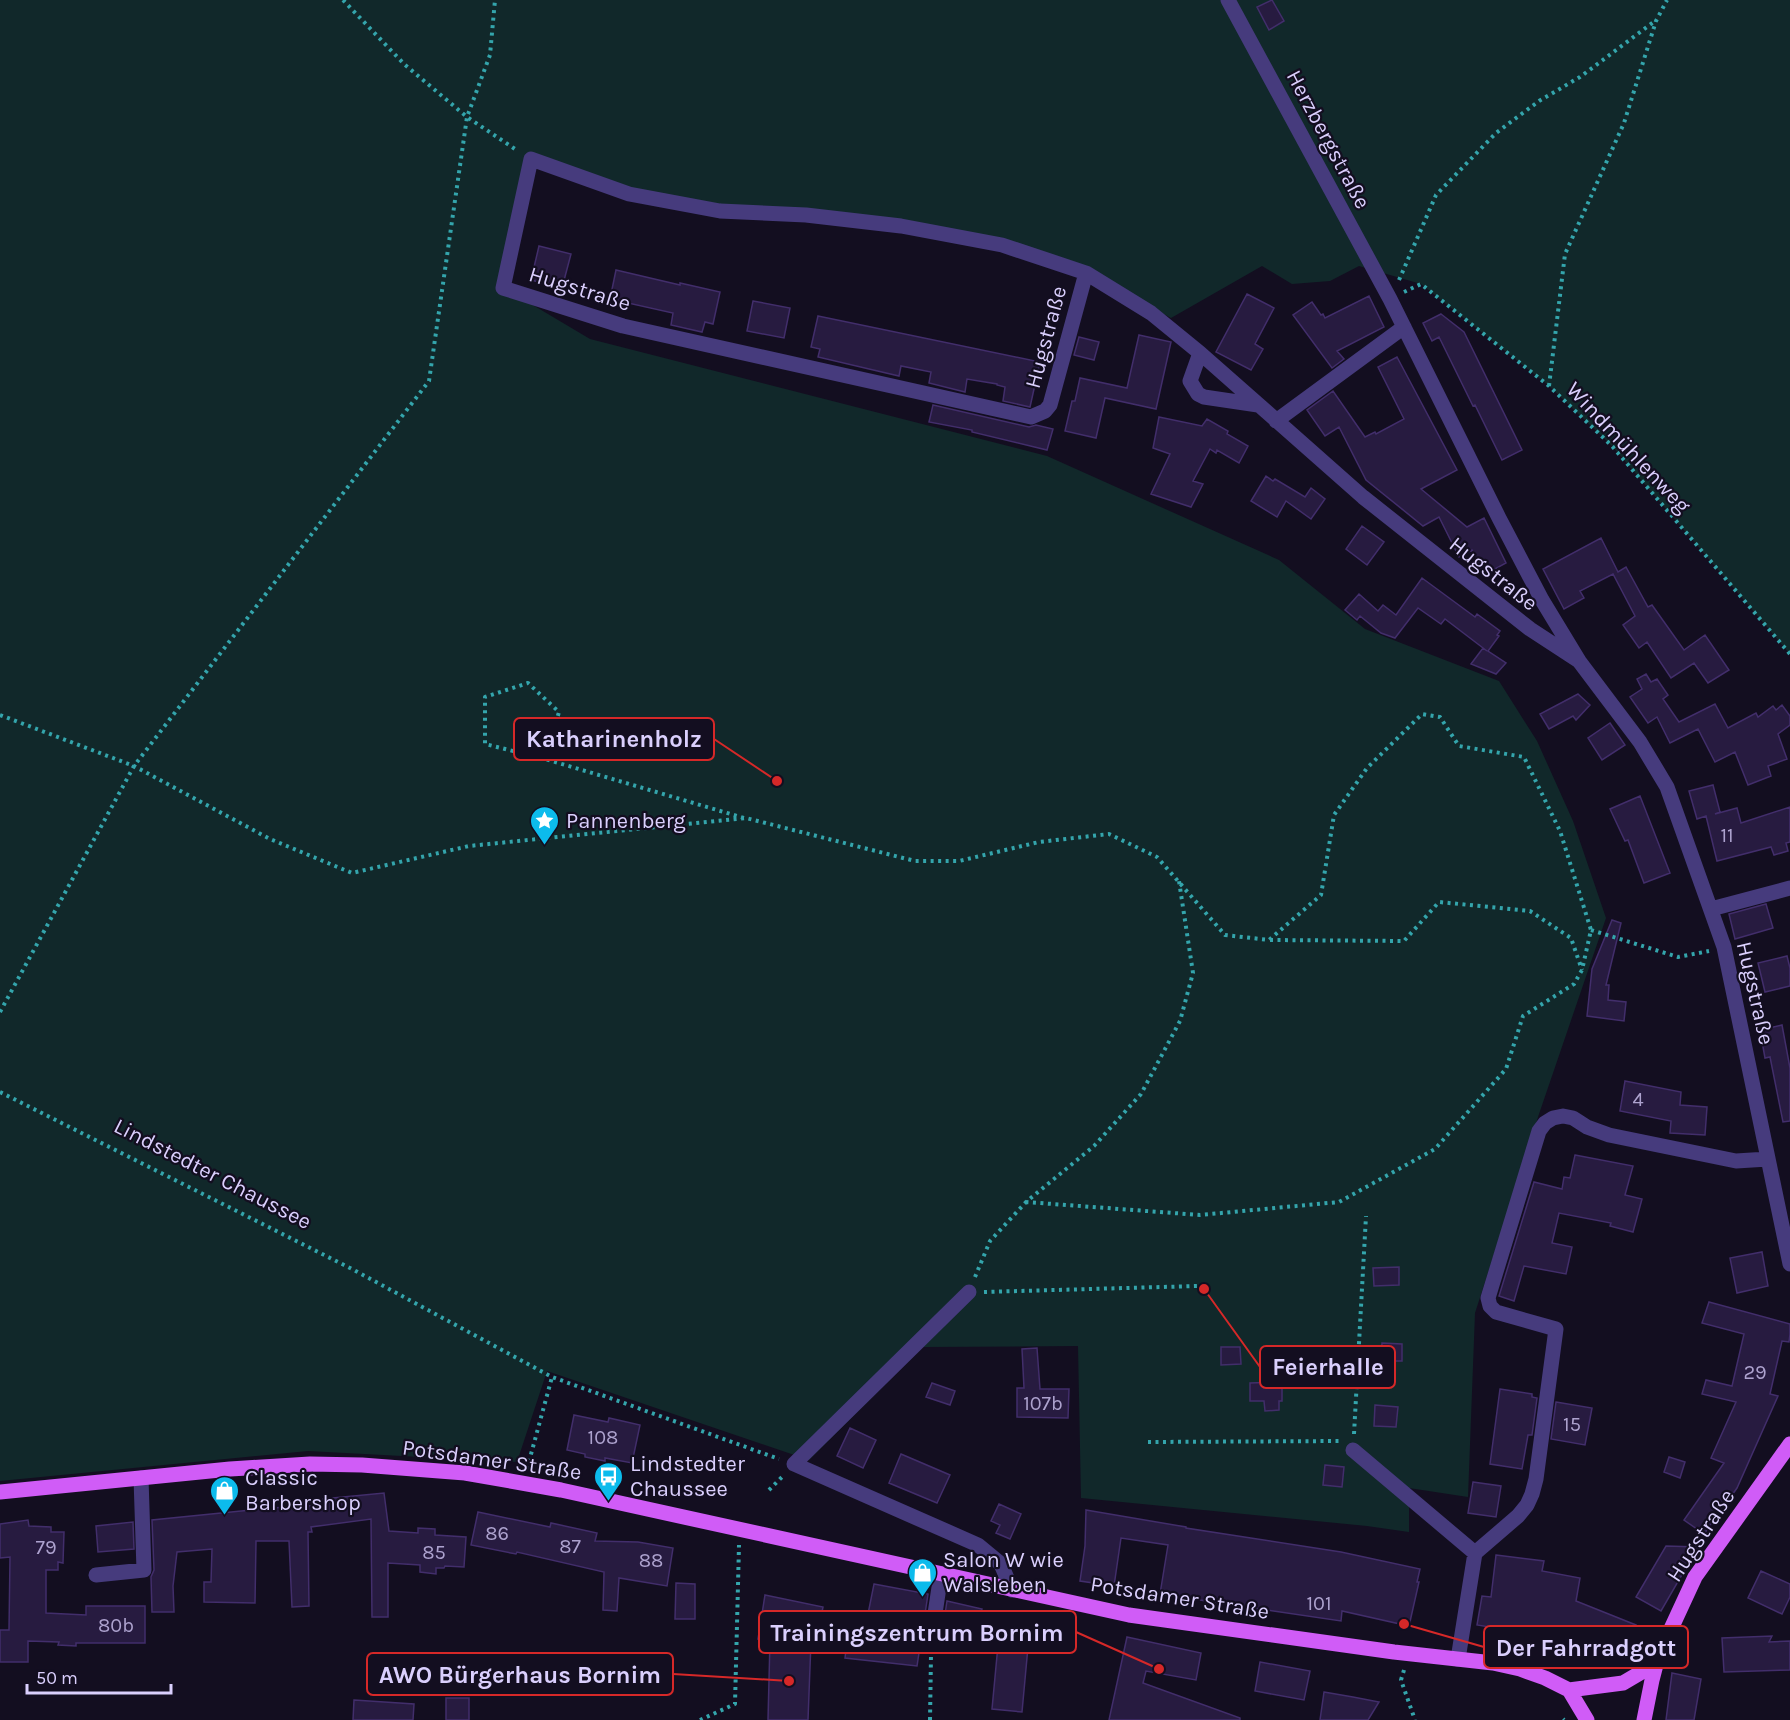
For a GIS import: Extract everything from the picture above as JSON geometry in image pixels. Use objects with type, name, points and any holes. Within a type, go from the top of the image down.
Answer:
[{"type":"main road","name":"Hugstraße","points":[[1658,1657],[1695,1577],[1790,1444]]},
{"type":"main road","name":"Potsdamer Straße","points":[[0,1492],[259,1467],[362,1465],[431,1469],[523,1482],[1129,1615],[1493,1663],[1520,1669],[1569,1690]]},
{"type":"main road","points":[[1587,1720],[1569,1690],[1623,1683],[1640,1673],[1658,1657]]},
{"type":"main road","points":[[1644,1720],[1658,1657]]},
{"type":"street","name":"Herzbergstraße","points":[[1228,0],[1390,299]]},
{"type":"street","name":"Hugstraße","points":[[1086,273],[1050,405],[1045,411],[1031,417],[623,326],[504,288],[531,159],[629,194],[720,211],[806,215],[901,226],[1002,245],[1086,273],[1152,312],[1425,547],[1530,629],[1579,662]]},
{"type":"street","name":"Hugstraße","points":[[1390,299],[1546,609],[1579,662],[1609,699],[1667,787],[1724,947],[1790,1264]]},
{"type":"street","points":[[1276,421],[1404,327]]},
{"type":"street","points":[[1200,353],[1190,381],[1198,394],[1204,397],[1258,405]]},
{"type":"street","points":[[1711,909],[1790,888]]},
{"type":"street","points":[[1458,1659],[1475,1553],[1518,1516],[1527,1505],[1536,1479],[1556,1329],[1496,1312],[1490,1306],[1488,1298],[1539,1131],[1553,1118],[1563,1116],[1573,1118],[1609,1135],[1736,1161],[1768,1159]]},
{"type":"street","points":[[969,1292],[794,1464],[978,1545],[1001,1564],[1012,1590]]},
{"type":"street","points":[[1353,1450],[1475,1553]]},
{"type":"street","points":[[96,1575],[144,1570],[141,1478]]},
{"type":"street","points":[[931,1640],[941,1574]]},
{"type":"path","points":[[343,0],[404,64],[467,117],[531,159]]},
{"type":"path","points":[[0,1012],[134,766],[429,381],[467,117],[490,55],[495,0]]},
{"type":"path","points":[[1549,386],[1565,254],[1624,123],[1656,21],[1667,0]]},
{"type":"path","points":[[1390,299],[1436,195],[1496,133],[1539,101],[1580,77],[1656,21]]},
{"type":"path","name":"Windmühlenweg","points":[[1390,299],[1421,284],[1549,386],[1612,446],[1790,654]]},
{"type":"path","points":[[545,759],[559,712],[528,683],[485,697],[485,744],[545,759],[746,818],[915,861],[959,861],[1039,842],[1109,834],[1157,858],[1225,935],[1269,940],[1404,941],[1439,902],[1530,911],[1571,938],[1582,970]]},
{"type":"path","points":[[1026,1202],[1200,1215],[1339,1202],[1435,1149],[1506,1069],[1523,1016],[1574,984],[1582,970],[1591,930],[1560,831],[1524,758],[1459,746],[1440,717],[1422,714],[1366,768],[1334,815],[1321,895],[1269,940]]},
{"type":"path","points":[[0,715],[134,766],[270,839],[352,873],[469,846],[746,818]]},
{"type":"path","points":[[1179,881],[1193,973],[1180,1021],[1140,1094],[1094,1146],[1026,1202],[990,1241],[969,1292],[1197,1286]]},
{"type":"path","points":[[1591,930],[1678,957],[1724,947]]},
{"type":"path","name":"Lindstedter Chaussee","points":[[0,1092],[352,1269],[552,1377],[794,1464]]},
{"type":"path","points":[[1353,1450],[1366,1216]]},
{"type":"path","points":[[523,1482],[552,1377]]},
{"type":"path","points":[[1148,1442],[1340,1440],[1353,1450]]},
{"type":"path","points":[[700,1720],[735,1704],[739,1529]]},
{"type":"path","points":[[930,1720],[931,1640]]},
{"type":"path","points":[[1408,1653],[1401,1680],[1415,1720]]},
{"type":"green space","points":[[0,0],[1790,0],[1790,654],[1612,446],[1549,386],[1421,284],[1359,266],[1330,281],[1292,284],[1262,266],[1171,318],[1086,273],[1002,245],[629,194],[532,160],[504,288],[590,339],[1047,456],[1279,560],[1365,629],[1499,681],[1537,741],[1573,821],[1606,918],[1539,1114],[1475,1313],[1468,1497],[1409,1488],[1409,1532],[1081,1498],[1078,1346],[923,1347],[809,1460],[547,1371],[517,1462],[308,1451],[0,1481]]},
{"type":"building","points":[[1272,0],[1284,21],[1269,30],[1257,7]]},
{"type":"building","points":[[539,246],[571,254],[562,288],[531,280]]},
{"type":"building","points":[[616,270],[720,292],[713,324],[705,322],[702,332],[671,325],[673,313],[610,299]]},
{"type":"building","points":[[1247,294],[1274,308],[1255,344],[1263,349],[1251,370],[1216,352]]},
{"type":"building","points":[[1369,296],[1384,327],[1337,351],[1344,359],[1332,368],[1293,315],[1312,302],[1325,318]]},
{"type":"building","points":[[753,301],[790,308],[784,338],[747,331]]},
{"type":"building","points":[[1441,314],[1464,332],[1522,450],[1502,460],[1439,337],[1432,341],[1423,323]]},
{"type":"building","points":[[818,316],[1040,362],[1030,407],[1003,401],[1005,387],[997,384],[967,379],[965,392],[929,383],[931,372],[901,366],[899,376],[818,357],[820,349],[811,347]]},
{"type":"building","points":[[1139,335],[1171,342],[1156,409],[1105,398],[1096,438],[1065,431],[1080,378],[1127,388]]},
{"type":"building","points":[[1079,337],[1099,342],[1094,360],[1074,355]]},
{"type":"building","points":[[1397,357],[1457,470],[1421,489],[1467,527],[1484,518],[1506,563],[1484,575],[1472,550],[1459,557],[1439,517],[1423,526],[1366,480],[1339,427],[1325,436],[1307,410],[1333,391],[1365,437],[1375,432],[1376,434],[1404,419],[1378,367]]},
{"type":"building","points":[[933,405],[1029,427],[1036,425],[1053,429],[1047,450],[972,432],[972,430],[929,422]]},
{"type":"building","points":[[1159,417],[1202,426],[1207,419],[1248,446],[1239,463],[1217,450],[1216,453],[1210,449],[1193,481],[1203,484],[1191,507],[1151,494],[1170,454],[1153,448]]},
{"type":"building","points":[[1266,476],[1305,497],[1311,488],[1325,499],[1311,519],[1286,501],[1277,517],[1251,501]]},
{"type":"building","points":[[1362,526],[1384,542],[1367,565],[1346,549]]},
{"type":"building","points":[[1601,538],[1618,572],[1626,567],[1648,607],[1652,605],[1684,650],[1705,635],[1729,670],[1708,683],[1694,663],[1671,678],[1647,642],[1639,648],[1623,625],[1635,616],[1613,574],[1580,591],[1584,598],[1564,609],[1543,569]]},
{"type":"building","points":[[1422,578],[1475,617],[1477,614],[1500,631],[1488,651],[1506,663],[1496,674],[1471,664],[1483,648],[1487,651],[1445,619],[1441,624],[1418,608],[1395,638],[1381,633],[1360,616],[1357,620],[1345,610],[1359,594],[1378,611],[1383,605],[1396,615]]},
{"type":"building","points":[[1646,674],[1651,682],[1657,679],[1668,695],[1663,699],[1679,722],[1715,704],[1728,728],[1756,713],[1758,717],[1773,706],[1776,710],[1782,705],[1790,716],[1790,725],[1778,734],[1787,759],[1768,766],[1771,776],[1748,785],[1735,752],[1715,762],[1698,729],[1670,743],[1657,717],[1648,723],[1630,697],[1642,689],[1637,679]]},
{"type":"building","points":[[1578,694],[1590,705],[1576,720],[1573,716],[1549,729],[1540,714]]},
{"type":"building","points":[[1610,723],[1625,745],[1602,760],[1588,738]]},
{"type":"building","points":[[1713,785],[1720,812],[1715,814],[1737,808],[1741,823],[1790,807],[1790,842],[1786,843],[1788,851],[1774,855],[1771,847],[1717,861],[1706,816],[1697,819],[1689,791]]},
{"type":"building","points":[[1640,796],[1670,873],[1644,883],[1628,840],[1625,841],[1610,809]]},
{"type":"building","points":[[1766,904],[1773,928],[1735,939],[1729,914]]},
{"type":"building","points":[[1612,920],[1621,923],[1606,985],[1609,985],[1608,1000],[1626,1002],[1624,1021],[1587,1016],[1592,969]]},
{"type":"building","points":[[1787,956],[1790,986],[1765,992],[1758,963]]},
{"type":"building","points":[[1782,1025],[1790,1068],[1790,1121],[1783,1122],[1770,1057],[1765,1058],[1760,1030]]},
{"type":"building","points":[[1625,1081],[1681,1092],[1680,1105],[1707,1107],[1705,1135],[1670,1133],[1671,1121],[1620,1111]]},
{"type":"building","points":[[1575,1155],[1633,1166],[1625,1195],[1642,1199],[1633,1232],[1610,1226],[1611,1223],[1559,1213],[1552,1243],[1572,1247],[1566,1274],[1524,1266],[1514,1301],[1499,1296],[1534,1182],[1562,1189],[1564,1177],[1570,1178]]},
{"type":"building","points":[[1762,1252],[1768,1286],[1737,1293],[1730,1258]]},
{"type":"building","points":[[1399,1267],[1399,1285],[1374,1286],[1373,1268]]},
{"type":"building","points":[[1709,1302],[1790,1324],[1790,1334],[1789,1342],[1782,1341],[1770,1394],[1778,1396],[1737,1488],[1704,1534],[1684,1520],[1724,1463],[1711,1458],[1736,1402],[1702,1394],[1706,1380],[1732,1386],[1744,1334],[1702,1323]]},
{"type":"building","points":[[1382,1343],[1402,1344],[1402,1361],[1381,1361]]},
{"type":"building","points":[[1221,1347],[1240,1347],[1241,1364],[1221,1365]]},
{"type":"building","points":[[1037,1348],[1040,1389],[1069,1389],[1068,1418],[1017,1417],[1017,1388],[1024,1388],[1022,1349]]},
{"type":"building","points":[[1282,1382],[1282,1401],[1279,1401],[1279,1410],[1265,1411],[1264,1401],[1250,1401],[1250,1383]]},
{"type":"building","points":[[932,1383],[955,1391],[950,1405],[926,1397]]},
{"type":"building","points":[[1500,1389],[1532,1394],[1532,1397],[1537,1398],[1532,1435],[1528,1435],[1522,1469],[1490,1464]]},
{"type":"building","points":[[1556,1402],[1592,1408],[1585,1445],[1551,1439]]},
{"type":"building","points":[[1375,1405],[1398,1407],[1396,1427],[1374,1426]]},
{"type":"building","points":[[574,1415],[608,1422],[609,1418],[640,1425],[632,1463],[585,1457],[585,1454],[567,1450]]},
{"type":"building","points":[[850,1428],[876,1440],[863,1468],[837,1456]]},
{"type":"building","points":[[901,1454],[950,1475],[937,1503],[889,1483]]},
{"type":"building","points":[[1669,1457],[1685,1462],[1680,1478],[1664,1472]]},
{"type":"building","points":[[1325,1465],[1344,1467],[1342,1487],[1323,1485]]},
{"type":"building","points":[[1473,1482],[1501,1486],[1496,1517],[1468,1513]]},
{"type":"building","points":[[384,1493],[389,1531],[418,1533],[418,1528],[435,1529],[435,1535],[466,1537],[464,1567],[436,1568],[436,1574],[420,1572],[420,1565],[388,1563],[388,1617],[372,1617],[371,1519],[311,1527],[312,1532],[308,1532],[309,1606],[292,1607],[289,1541],[256,1541],[255,1603],[204,1602],[204,1582],[211,1582],[212,1549],[177,1552],[173,1586],[174,1612],[152,1612],[151,1577],[154,1570],[152,1520],[324,1505],[323,1499]]},
{"type":"building","points":[[999,1504],[1021,1514],[1010,1539],[996,1533],[1000,1525],[991,1521]]},
{"type":"building","points":[[1086,1510],[1341,1552],[1420,1569],[1409,1626],[1342,1611],[1341,1621],[1160,1594],[1168,1545],[1121,1538],[1114,1586],[1080,1581],[1085,1546]]},
{"type":"building","points":[[478,1512],[550,1527],[551,1523],[597,1533],[595,1541],[638,1542],[673,1548],[667,1586],[619,1578],[617,1611],[603,1610],[604,1572],[517,1552],[516,1554],[471,1545]]},
{"type":"building","points":[[28,1520],[29,1526],[51,1527],[51,1532],[64,1532],[63,1563],[58,1562],[58,1570],[46,1570],[46,1613],[86,1615],[86,1606],[145,1606],[145,1643],[76,1643],[76,1646],[58,1645],[59,1642],[28,1641],[28,1662],[0,1662],[0,1630],[9,1630],[10,1557],[0,1558],[0,1524]]},
{"type":"building","points":[[133,1522],[134,1549],[98,1552],[96,1526]]},
{"type":"building","points":[[1666,1546],[1698,1547],[1661,1611],[1636,1597]]},
{"type":"building","points":[[1496,1555],[1544,1561],[1542,1571],[1580,1578],[1576,1601],[1636,1625],[1625,1650],[1604,1661],[1584,1657],[1586,1648],[1507,1635],[1508,1630],[1477,1625],[1482,1596],[1491,1597]]},
{"type":"building","points":[[1761,1571],[1790,1584],[1790,1597],[1782,1614],[1748,1598]]},
{"type":"building","points":[[676,1583],[695,1584],[695,1619],[675,1619]]},
{"type":"building","points":[[874,1584],[928,1594],[917,1666],[845,1658],[850,1617],[867,1619]]},
{"type":"building","points":[[765,1595],[823,1607],[816,1642],[811,1641],[808,1720],[768,1720],[770,1640],[758,1639]]},
{"type":"building","points":[[947,1601],[982,1609],[981,1612],[1052,1625],[1047,1651],[1028,1647],[1022,1712],[992,1709],[998,1645],[942,1634]]},
{"type":"building","points":[[1772,1636],[1769,1642],[1790,1641],[1790,1670],[1724,1672],[1722,1638]]},
{"type":"building","points":[[1127,1637],[1201,1653],[1196,1680],[1146,1671],[1143,1683],[1240,1718],[1240,1720],[1109,1720]]},
{"type":"building","points":[[1260,1662],[1310,1671],[1304,1700],[1255,1691]]},
{"type":"building","points":[[1672,1673],[1701,1679],[1694,1720],[1666,1720]]},
{"type":"building","points":[[1324,1692],[1379,1702],[1368,1720],[1320,1720]]},
{"type":"building","points":[[446,1698],[469,1698],[469,1720],[446,1720]]},
{"type":"building","points":[[354,1700],[414,1704],[413,1720],[353,1720]]},
{"type":"place","name":"Katharinenholz","points":[[777,781]]},
{"type":"place","name":"Pannenberg","points":[[545,846]]},
{"type":"place","name":"Feierhalle","points":[[1204,1289]]},
{"type":"place","name":"Lindstedter Chaussee","points":[[609,1502]]},
{"type":"place","name":"Classic Barbershop","points":[[224,1516]]},
{"type":"place","name":"Salon W wie Walsleben","points":[[922,1598]]},
{"type":"place","name":"Der Fahrradgott","points":[[1404,1624]]},
{"type":"place","name":"Trainingszentrum Bornim","points":[[1159,1669]]},
{"type":"place","name":"AWO Bürgerhaus Bornim","points":[[789,1681]]}]
